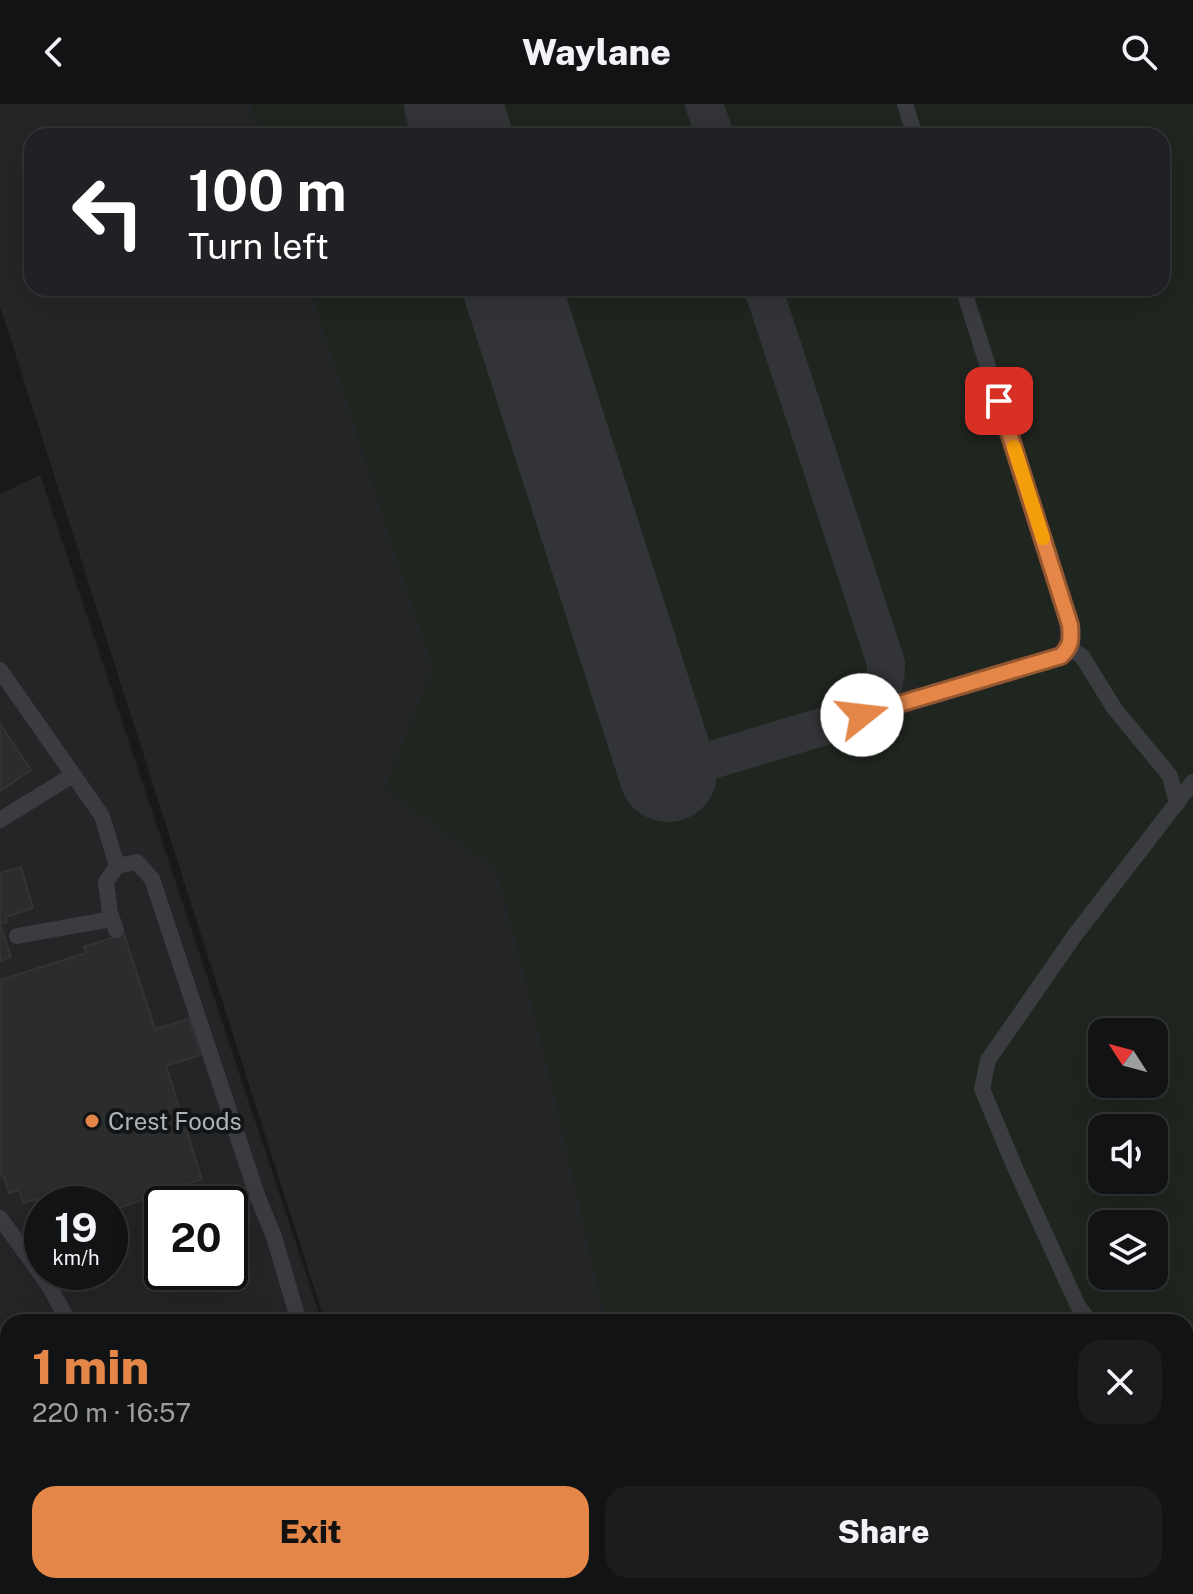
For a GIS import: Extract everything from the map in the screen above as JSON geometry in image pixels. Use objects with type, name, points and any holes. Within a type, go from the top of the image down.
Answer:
[{"type":"street","points":[[905,104],[912,128]]},
{"type":"street","points":[[862,715],[1061,656],[1072,641],[1070,625],[966,296]]},
{"type":"street","points":[[1069,648],[1082,656],[1114,708],[1170,776],[1177,804]]},
{"type":"street","points":[[0,670],[102,816],[117,866]]},
{"type":"street","points":[[0,820],[73,775]]},
{"type":"street","points":[[1084,1314],[1016,1170],[982,1089],[988,1060],[1075,935],[1193,782]]},
{"type":"street","points":[[17,936],[114,925],[106,882],[117,866],[137,862],[152,879],[252,1180],[274,1237],[297,1314]]},
{"type":"street","points":[[0,1218],[48,1284],[65,1314]]},
{"type":"shaded area","points":[[0,104],[1193,104],[1193,1314],[322,1314],[0,306]]},
{"type":"shaded area","points":[[251,104],[419,104],[426,128],[258,128]]},
{"type":"shaded area","points":[[491,104],[692,104],[700,128],[497,128]]},
{"type":"shaded area","points":[[720,104],[895,104],[903,128],[728,128]]},
{"type":"shaded area","points":[[912,104],[1193,104],[1193,1314],[604,1314],[547,1063],[497,870],[385,789],[433,669],[313,296],[481,296],[647,812],[708,791],[705,782],[1076,660],[1086,653],[974,296],[1170,296],[1170,128],[920,128]]},
{"type":"shaded area","points":[[550,296],[753,296],[871,664],[871,687],[858,702],[726,744],[707,741],[688,725]]},
{"type":"shaded area","points":[[782,296],[957,296],[1058,613],[1056,642],[1047,650],[927,687],[908,682]]},
{"type":"shaded area","points":[[40,475],[319,1314],[0,1314],[0,494]]},
{"type":"building","points":[[0,724],[31,770],[0,791]]},
{"type":"building","points":[[21,867],[33,908],[6,917],[7,922],[0,924],[0,873]]},
{"type":"building","points":[[0,924],[11,957],[0,961]]},
{"type":"building","name":"Crest Foods","points":[[124,934],[155,1029],[189,1019],[200,1055],[166,1066],[202,1179],[182,1186],[144,1186],[144,1199],[128,1205],[128,1186],[24,1186],[23,1203],[19,1190],[9,1193],[3,1175],[0,1176],[0,980],[86,953],[84,947]]},
{"type":"taxiway","points":[[704,104],[712,128]]},
{"type":"taxiway","points":[[668,773],[862,715],[878,698],[885,679],[886,663],[766,296]]},
{"type":"runway","points":[[453,104],[460,128]]},
{"type":"runway","points":[[515,296],[668,773]]},
{"type":"slow traffic","points":[[1014,447],[1043,538]]},
{"type":"place","name":"Crest Foods","points":[[92,1121]]},
{"type":"route","points":[[862,715],[1061,656],[1069,648],[1072,641],[1070,625],[999,401]]}]
